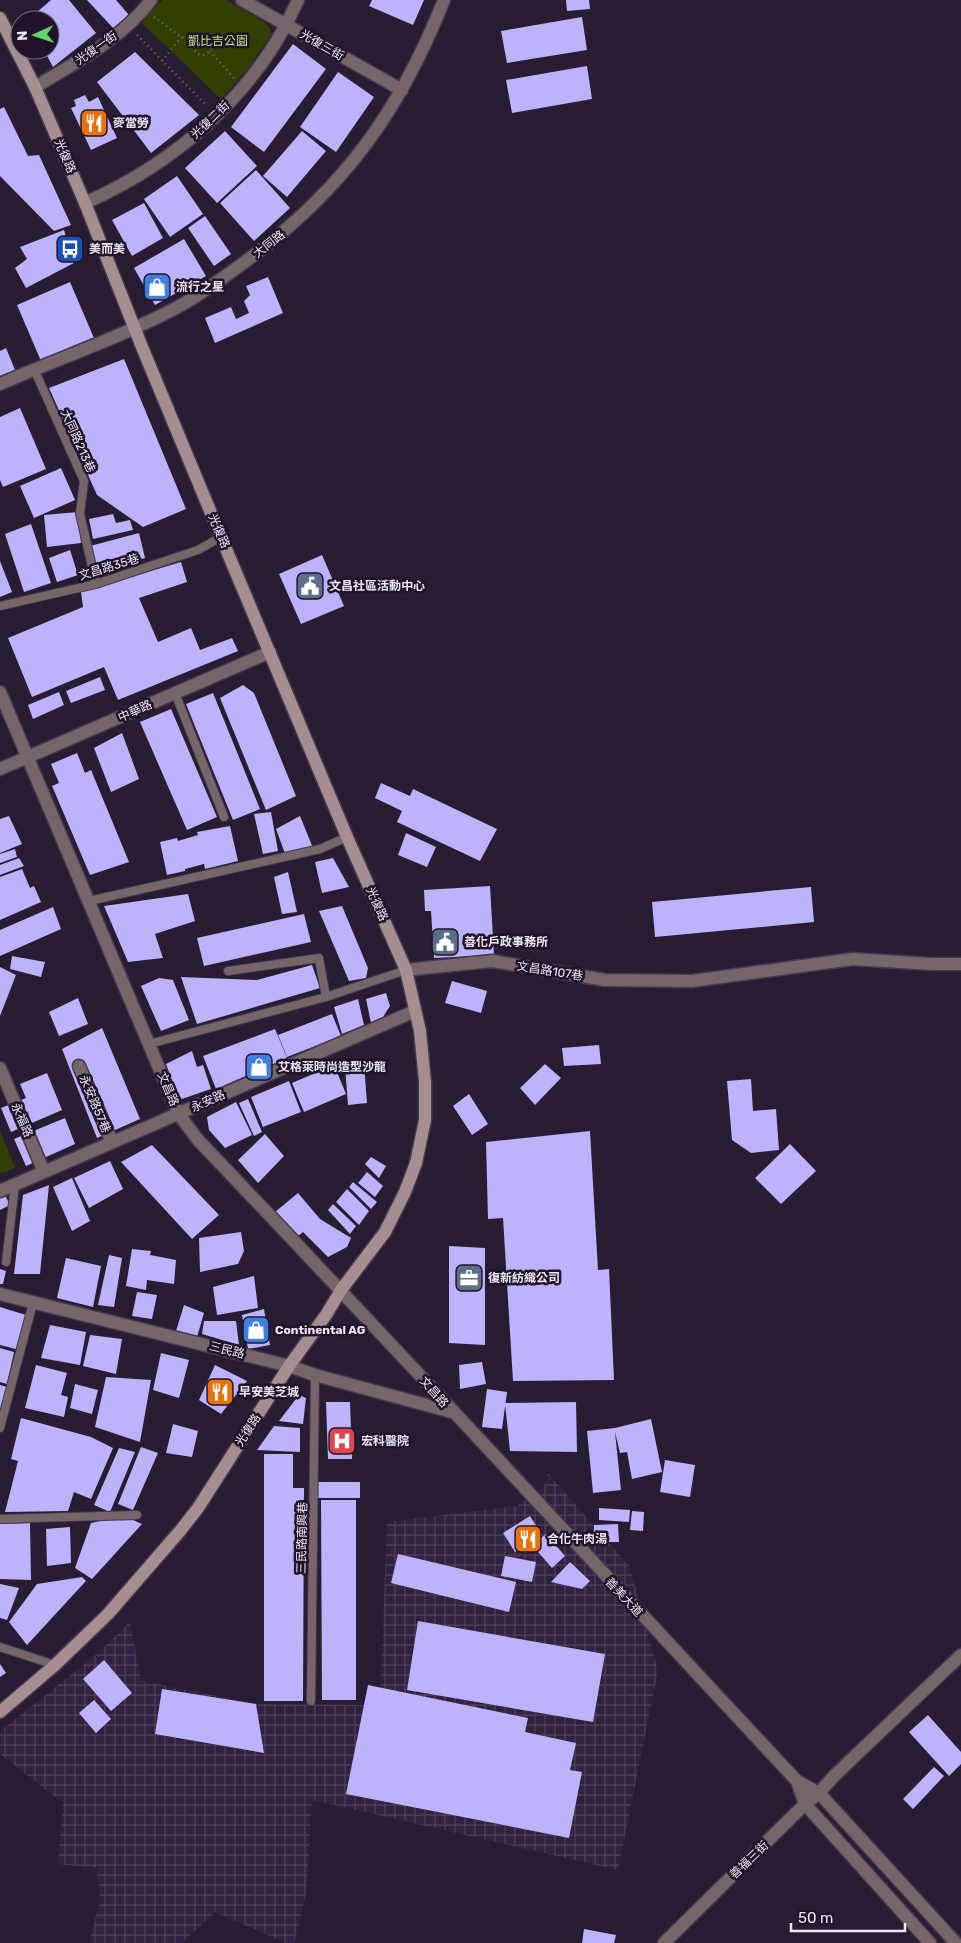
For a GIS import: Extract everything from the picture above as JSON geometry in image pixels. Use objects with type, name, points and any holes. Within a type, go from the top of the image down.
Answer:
[{"type":"main road","name":"光復路","points":[[0,18],[35,87],[347,837],[406,970],[420,1031],[425,1082],[425,1120],[416,1163],[405,1192],[385,1232],[341,1290],[326,1315],[289,1366],[198,1508],[180,1531],[108,1614],[55,1665],[0,1712]]},
{"type":"street","name":"光復三街","points":[[242,0],[402,90]]},
{"type":"street","name":"光復二街","points":[[84,203],[114,190],[166,158],[217,116],[261,66],[288,25],[298,0]]},
{"type":"street","name":"大同路","points":[[0,384],[135,328],[172,310],[209,288],[291,227],[358,157],[402,90],[419,59],[444,0]]},
{"type":"street","name":"光復一街","points":[[35,87],[91,52],[127,25],[147,5]]},
{"type":"street","name":"中華路","points":[[0,770],[270,652]]},
{"type":"street","name":"文昌路","points":[[0,692],[178,1114],[198,1140],[341,1290],[452,1412]]},
{"type":"street","name":"文昌路107巷","points":[[406,970],[492,961],[558,974],[605,980],[692,981],[853,959],[961,964]]},
{"type":"street","name":"永安路","points":[[0,1191],[415,1011]]},
{"type":"street","name":"永安路57巷","points":[[79,1066],[112,1142]]},
{"type":"street","name":"永福路","points":[[0,1068],[44,1172]]},
{"type":"street","name":"三民路","points":[[0,1294],[289,1366],[315,1375],[452,1412]]},
{"type":"street","name":"善美大道","points":[[452,1412],[797,1781],[819,1793],[956,1943]]},
{"type":"street","name":"善福三街","points":[[664,1943],[961,1654]]},
{"type":"street","name":"善美大道","points":[[797,1781],[806,1804],[930,1943]]},
{"type":"lane","name":"大同路213巷","points":[[34,369],[84,481],[80,514],[96,584]]},
{"type":"lane","name":"文昌路35巷","points":[[0,606],[96,584],[198,550],[222,537]]},
{"type":"lane","points":[[175,693],[224,817]]},
{"type":"lane","points":[[89,901],[320,849],[347,837]]},
{"type":"lane","points":[[228,972],[320,958],[326,997]]},
{"type":"lane","name":"文昌路107巷","points":[[149,1044],[326,997],[406,970]]},
{"type":"lane","points":[[6,1262],[15,1185]]},
{"type":"lane","points":[[0,1428],[33,1303]]},
{"type":"lane","name":"三民路南興巷","points":[[312,1701],[315,1375]]},
{"type":"lane","points":[[0,1519],[137,1515]]},
{"type":"lane","points":[[0,1647],[55,1665]]},
{"type":"path","points":[[147,5],[181,37],[196,39],[204,36],[210,40],[212,45],[210,51],[202,55],[196,53],[193,44],[196,39]]},
{"type":"path","points":[[127,25],[217,116]]},
{"type":"path","points":[[162,61],[181,37]]},
{"type":"path","points":[[210,51],[242,87]]},
{"type":"shaded area","points":[[548,1473],[630,1567],[658,1671],[618,1870],[312,1800],[306,1894],[294,1943],[286,1943],[215,1912],[182,1943],[89,1943],[100,1901],[97,1868],[58,1864],[63,1803],[0,1754],[0,1731],[97,1654],[130,1622],[141,1681],[256,1704],[380,1705],[387,1522],[517,1506],[544,1487]]},
{"type":"green space","name":"凱比吉公園","points":[[162,0],[226,0],[266,23],[270,29],[271,35],[249,67],[221,99],[142,23]]},
{"type":"green space","points":[[0,1131],[15,1168],[0,1174]]},
{"type":"building","points":[[51,0],[69,0],[96,33],[53,67],[49,60],[60,60],[60,10],[40,10]]},
{"type":"building","points":[[87,0],[116,0],[129,15],[114,29]]},
{"type":"building","points":[[372,0],[424,0],[413,25],[369,6]]},
{"type":"building","points":[[566,0],[589,0],[590,9],[567,11]]},
{"type":"building","points":[[582,17],[587,50],[507,63],[501,31]]},
{"type":"building","points":[[293,44],[326,69],[264,152],[231,127]]},
{"type":"building","points":[[135,52],[199,115],[151,153],[97,82]]},
{"type":"building","points":[[587,66],[592,99],[512,113],[506,80]]},
{"type":"building","points":[[338,72],[374,97],[336,152],[300,127]]},
{"type":"building","name":"麥當勞","points":[[85,95],[89,102],[98,97],[117,138],[91,150],[71,108],[76,106],[74,100]]},
{"type":"building","points":[[4,107],[28,156],[39,155],[71,225],[54,231],[0,176],[0,109]]},
{"type":"building","points":[[225,131],[257,166],[217,203],[185,168]]},
{"type":"building","points":[[302,131],[326,151],[287,197],[263,176]]},
{"type":"building","points":[[256,170],[290,208],[254,241],[220,203]]},
{"type":"building","points":[[177,176],[203,214],[170,237],[144,199]]},
{"type":"building","points":[[144,203],[163,238],[132,256],[112,220]]},
{"type":"building","points":[[205,216],[231,254],[214,266],[188,228]]},
{"type":"building","points":[[64,230],[74,263],[26,288],[15,268],[27,259],[20,247]]},
{"type":"building","points":[[184,239],[206,276],[155,305],[134,268]]},
{"type":"building","points":[[268,277],[283,313],[215,343],[205,318],[231,307],[236,319],[249,313],[244,301],[250,295],[246,286]]},
{"type":"building","points":[[70,282],[94,338],[41,361],[17,305]]},
{"type":"building","points":[[6,348],[15,370],[0,376],[0,351]]},
{"type":"building","points":[[124,359],[186,509],[143,527],[97,495],[49,388]]},
{"type":"building","points":[[20,408],[46,469],[3,487],[0,480],[0,417]]},
{"type":"building","points":[[61,468],[75,500],[34,518],[20,486]]},
{"type":"building","points":[[78,512],[81,543],[47,547],[44,515]]},
{"type":"building","points":[[113,514],[116,523],[130,520],[133,530],[93,539],[89,519]]},
{"type":"building","points":[[31,524],[51,583],[24,592],[5,534]]},
{"type":"building","points":[[139,533],[145,558],[97,572],[90,546]]},
{"type":"building","points":[[70,550],[78,575],[57,582],[49,558]]},
{"type":"building","name":"文昌社區活動中心","points":[[322,555],[344,606],[301,624],[279,574]]},
{"type":"building","points":[[0,561],[12,592],[0,597]]},
{"type":"building","points":[[181,562],[187,582],[139,598],[158,642],[191,628],[200,650],[232,638],[238,651],[118,700],[104,667],[32,697],[8,638],[83,607],[81,592]]},
{"type":"building","points":[[100,677],[105,690],[71,703],[66,691]]},
{"type":"building","points":[[243,685],[254,693],[296,796],[266,810],[220,698]]},
{"type":"building","points":[[59,692],[64,705],[33,719],[28,705]]},
{"type":"building","points":[[213,693],[260,809],[233,820],[186,704]]},
{"type":"building","points":[[171,709],[217,817],[187,830],[140,722]]},
{"type":"building","points":[[122,733],[139,779],[111,792],[94,748]]},
{"type":"building","points":[[77,753],[85,773],[91,770],[129,862],[90,875],[52,786],[59,783],[51,764]]},
{"type":"building","points":[[381,783],[410,796],[413,789],[497,829],[480,861],[397,822],[402,811],[375,798]]},
{"type":"building","points":[[271,812],[278,851],[263,854],[254,814]]},
{"type":"building","points":[[9,816],[22,844],[0,853],[0,819]]},
{"type":"building","points":[[300,816],[313,848],[287,859],[276,829]]},
{"type":"building","points":[[230,826],[238,861],[205,869],[204,864],[167,875],[160,842],[177,838],[178,841],[198,835],[197,832]]},
{"type":"building","points":[[406,833],[436,847],[427,867],[398,855]]},
{"type":"building","points":[[15,849],[17,857],[0,863],[0,854]]},
{"type":"building","points":[[19,858],[24,866],[0,875],[0,865]]},
{"type":"building","points":[[333,858],[349,887],[322,893],[315,862]]},
{"type":"building","points":[[22,869],[30,888],[34,886],[41,902],[0,920],[0,877]]},
{"type":"building","points":[[288,872],[297,912],[282,914],[274,877]]},
{"type":"building","points":[[490,886],[494,955],[434,958],[431,911],[425,911],[424,890]]},
{"type":"building","points":[[811,887],[814,922],[655,937],[652,902]]},
{"type":"building","points":[[188,894],[195,921],[155,934],[163,958],[128,962],[104,906]]},
{"type":"building","points":[[342,906],[368,968],[366,978],[349,981],[319,911]]},
{"type":"building","points":[[53,907],[61,929],[0,956],[0,930]]},
{"type":"building","points":[[304,914],[311,942],[204,966],[197,938]]},
{"type":"building","points":[[12,956],[45,962],[41,977],[10,969]]},
{"type":"building","points":[[312,965],[320,988],[197,1024],[181,977],[257,980]]},
{"type":"building","points":[[0,967],[16,975],[0,1016]]},
{"type":"building","points":[[159,978],[173,980],[189,1020],[161,1031],[141,986]]},
{"type":"building","points":[[452,981],[487,991],[481,1013],[445,1003]]},
{"type":"building","points":[[386,993],[390,1006],[383,1017],[371,1023],[366,999]]},
{"type":"building","points":[[78,998],[88,1024],[59,1036],[49,1012]]},
{"type":"building","points":[[358,999],[364,1025],[342,1034],[334,1007]]},
{"type":"building","points":[[332,1014],[341,1036],[287,1057],[278,1035]]},
{"type":"building","points":[[102,1028],[140,1119],[97,1138],[62,1049]]},
{"type":"building","points":[[275,1029],[287,1058],[216,1089],[203,1056]]},
{"type":"building","points":[[599,1045],[601,1064],[564,1066],[562,1048]]},
{"type":"building","points":[[192,1051],[197,1067],[203,1065],[211,1089],[179,1100],[166,1064]]},
{"type":"building","points":[[364,1064],[367,1103],[348,1105],[345,1066]]},
{"type":"building","points":[[545,1064],[561,1078],[535,1105],[520,1088]]},
{"type":"building","points":[[334,1065],[346,1094],[304,1112],[292,1083]]},
{"type":"building","points":[[47,1073],[62,1110],[11,1132],[1,1108],[26,1098],[20,1084]]},
{"type":"building","points":[[751,1079],[753,1111],[776,1109],[779,1150],[751,1153],[732,1140],[727,1081]]},
{"type":"building","points":[[289,1081],[301,1112],[263,1127],[251,1097]]},
{"type":"building","points":[[469,1094],[488,1124],[472,1135],[453,1106]]},
{"type":"building","points":[[248,1099],[262,1132],[254,1136],[239,1103]]},
{"type":"building","points":[[236,1102],[252,1135],[225,1148],[209,1130],[207,1117]]},
{"type":"building","points":[[65,1118],[75,1144],[26,1166],[14,1139]]},
{"type":"building","points":[[590,1131],[598,1270],[609,1269],[614,1380],[513,1381],[503,1218],[488,1219],[486,1142]]},
{"type":"building","points":[[265,1134],[284,1156],[258,1183],[238,1160]]},
{"type":"building","points":[[790,1144],[816,1171],[781,1204],[755,1178]]},
{"type":"building","points":[[152,1145],[219,1215],[192,1239],[121,1162]]},
{"type":"building","points":[[371,1157],[386,1166],[379,1178],[365,1164]]},
{"type":"building","points":[[110,1161],[123,1189],[89,1208],[74,1178]]},
{"type":"building","points":[[367,1172],[383,1186],[375,1197],[358,1183]]},
{"type":"building","points":[[72,1178],[90,1221],[72,1231],[53,1187]]},
{"type":"building","points":[[353,1182],[377,1202],[371,1209],[349,1187]]},
{"type":"building","points":[[49,1185],[40,1274],[14,1274],[23,1195]]},
{"type":"building","points":[[347,1189],[369,1211],[359,1225],[336,1202]]},
{"type":"building","points":[[298,1193],[320,1219],[351,1238],[347,1247],[328,1257],[303,1232],[297,1237],[275,1212]]},
{"type":"building","points":[[5,1195],[10,1205],[0,1210],[0,1198]]},
{"type":"building","points":[[333,1204],[356,1226],[350,1234],[328,1210]]},
{"type":"building","points":[[241,1232],[244,1251],[238,1264],[200,1272],[199,1238]]},
{"type":"building","points":[[449,1246],[485,1248],[485,1345],[449,1343]]},
{"type":"building","points":[[132,1249],[151,1251],[150,1255],[176,1260],[174,1284],[147,1280],[146,1290],[126,1286]]},
{"type":"building","points":[[109,1255],[122,1258],[114,1307],[98,1305]]},
{"type":"building","points":[[66,1258],[101,1266],[93,1307],[57,1298]]},
{"type":"building","points":[[0,1269],[6,1271],[3,1284],[0,1284]]},
{"type":"building","points":[[254,1276],[258,1308],[217,1315],[213,1287]]},
{"type":"building","points":[[137,1292],[157,1295],[152,1319],[132,1316]]},
{"type":"building","points":[[184,1305],[204,1313],[197,1337],[176,1331]]},
{"type":"building","points":[[0,1307],[26,1315],[16,1349],[0,1345]]},
{"type":"building","name":"Continental AG","points":[[264,1309],[270,1345],[248,1349],[242,1315]]},
{"type":"building","points":[[204,1321],[236,1321],[239,1345],[202,1334]]},
{"type":"building","points":[[50,1325],[86,1332],[80,1365],[41,1358]]},
{"type":"building","points":[[90,1335],[122,1339],[116,1374],[83,1366]]},
{"type":"building","points":[[0,1348],[14,1352],[7,1384],[0,1382]]},
{"type":"building","points":[[161,1353],[189,1360],[179,1398],[153,1390]]},
{"type":"building","points":[[482,1362],[486,1384],[460,1389],[459,1365]]},
{"type":"building","points":[[36,1365],[67,1373],[61,1395],[68,1397],[64,1417],[25,1408]]},
{"type":"building","points":[[215,1365],[247,1381],[221,1414],[199,1400]]},
{"type":"building","points":[[106,1377],[151,1380],[140,1442],[95,1427]]},
{"type":"building","points":[[75,1384],[98,1390],[92,1414],[70,1408]]},
{"type":"building","points":[[0,1385],[7,1387],[1,1410],[0,1409]]},
{"type":"building","points":[[487,1389],[507,1392],[502,1429],[482,1427]]},
{"type":"building","points":[[299,1395],[306,1398],[303,1424],[279,1421]]},
{"type":"building","points":[[326,1402],[350,1402],[352,1459],[328,1459]]},
{"type":"building","points":[[576,1402],[577,1452],[510,1451],[505,1403]]},
{"type":"building","points":[[21,1418],[91,1437],[113,1448],[91,1499],[74,1492],[68,1511],[5,1512],[18,1461],[11,1459]]},
{"type":"building","points":[[651,1419],[662,1472],[632,1479],[627,1452],[620,1453],[615,1432],[621,1490],[593,1493],[587,1431],[615,1428]]},
{"type":"building","points":[[173,1424],[198,1431],[192,1457],[166,1453]]},
{"type":"building","points":[[274,1426],[300,1428],[300,1452],[257,1450]]},
{"type":"building","points":[[141,1447],[158,1453],[133,1510],[118,1504]]},
{"type":"building","points":[[119,1448],[135,1452],[110,1512],[94,1505]]},
{"type":"building","points":[[264,1454],[293,1454],[293,1488],[304,1488],[303,1701],[264,1701]]},
{"type":"building","points":[[665,1460],[695,1465],[690,1497],[660,1492]]},
{"type":"building","points":[[315,1482],[360,1482],[360,1498],[315,1498]]},
{"type":"building","points":[[321,1500],[356,1500],[356,1700],[322,1700]]},
{"type":"building","points":[[599,1508],[630,1510],[629,1522],[599,1520]]},
{"type":"building","points":[[632,1511],[644,1512],[643,1531],[630,1530]]},
{"type":"building","points":[[124,1516],[142,1524],[92,1579],[75,1568],[91,1523]]},
{"type":"building","points":[[530,1516],[542,1535],[515,1552],[503,1533]]},
{"type":"building","points":[[30,1523],[31,1580],[0,1579],[0,1524]]},
{"type":"building","points":[[618,1524],[619,1542],[594,1542],[594,1525]]},
{"type":"building","points":[[70,1527],[71,1563],[47,1566],[46,1529]]},
{"type":"building","points":[[546,1534],[565,1556],[552,1568],[532,1545]]},
{"type":"building","points":[[398,1554],[516,1582],[509,1612],[391,1583]]},
{"type":"building","points":[[505,1556],[536,1562],[532,1582],[501,1576]]},
{"type":"building","points":[[570,1562],[590,1581],[582,1589],[551,1582]]},
{"type":"building","points":[[82,1577],[86,1581],[27,1645],[9,1622],[37,1584]]},
{"type":"building","points":[[0,1584],[19,1588],[7,1620],[0,1618]]},
{"type":"building","points":[[418,1621],[605,1654],[593,1722],[407,1690]]},
{"type":"building","points":[[104,1660],[132,1693],[111,1711],[83,1679]]},
{"type":"building","points":[[0,1664],[6,1673],[0,1677]]},
{"type":"building","points":[[368,1685],[528,1718],[525,1732],[576,1743],[570,1770],[582,1772],[569,1838],[346,1794]]},
{"type":"building","points":[[162,1689],[256,1704],[264,1753],[155,1734]]},
{"type":"building","points":[[94,1700],[111,1719],[96,1733],[79,1713]]},
{"type":"building","points":[[928,1715],[961,1752],[961,1764],[949,1776],[909,1732]]},
{"type":"building","points":[[934,1767],[944,1776],[913,1809],[903,1799]]},
{"type":"building","points":[[584,1929],[616,1935],[614,1943],[582,1943]]},
{"type":"place","name":"麥當勞","points":[[94,123]]},
{"type":"place","name":"美而美","points":[[70,249]]},
{"type":"place","name":"流行之星","points":[[157,287]]},
{"type":"place","name":"文昌社區活動中心","points":[[310,586]]},
{"type":"place","name":"善化戶政事務所","points":[[445,942]]},
{"type":"place","name":"艾格萊時尚造型沙龍","points":[[259,1067]]},
{"type":"place","name":"復新紡織公司","points":[[469,1278]]},
{"type":"place","name":"Continental AG","points":[[256,1330]]},
{"type":"place","name":"早安美芝城","points":[[220,1392]]},
{"type":"place","name":"宏科醫院","points":[[342,1441]]},
{"type":"place","name":"合化牛肉湯","points":[[528,1539]]}]
